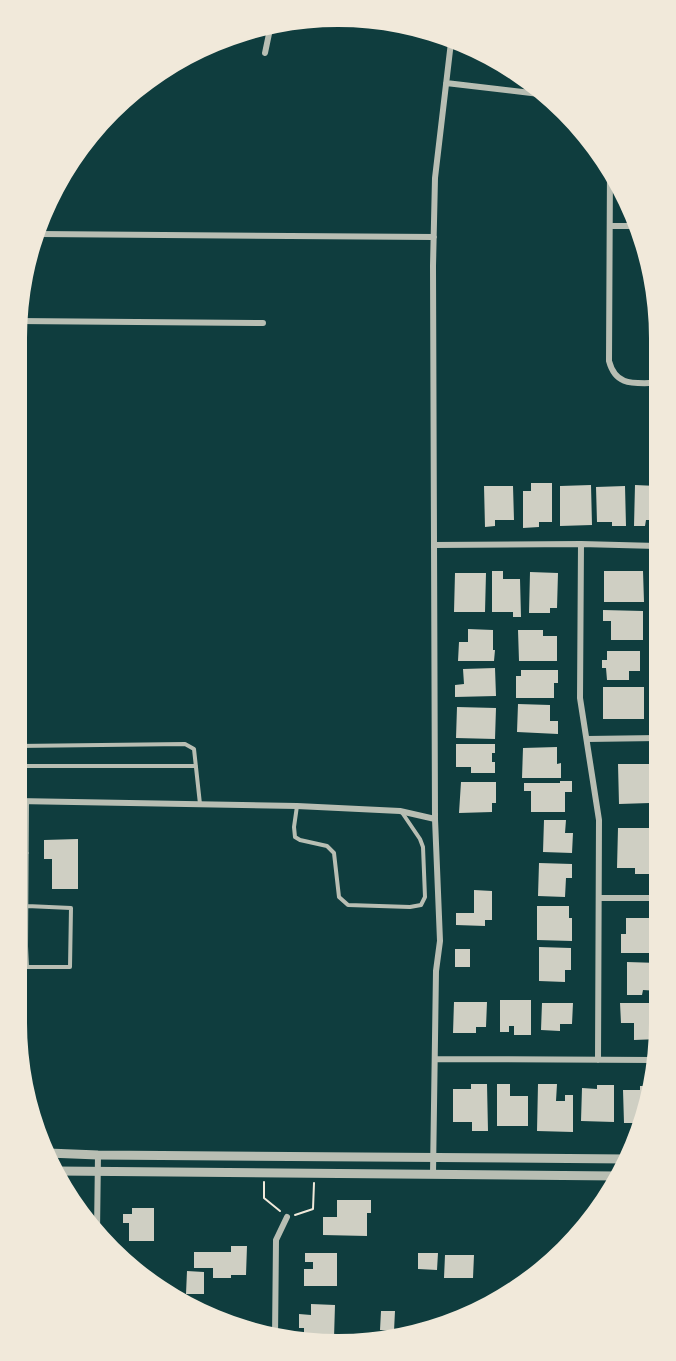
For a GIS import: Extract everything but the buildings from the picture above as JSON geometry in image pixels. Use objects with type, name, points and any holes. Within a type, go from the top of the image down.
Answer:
[{"type":"street","points":[[265,53],[269,35]]},
{"type":"street","points":[[433,1174],[436,971],[440,941],[435,819],[434,237],[435,178],[450,48]]},
{"type":"street","points":[[446,83],[529,93]]},
{"type":"street","points":[[610,188],[609,361],[617,377],[625,382],[649,384]]},
{"type":"street","points":[[610,226],[628,226]]},
{"type":"street","points":[[45,234],[434,237]]},
{"type":"street","points":[[28,321],[263,323]]},
{"type":"street","points":[[582,544],[580,698],[599,820],[598,1060]]},
{"type":"street","points":[[434,545],[649,546]]},
{"type":"street","points":[[587,739],[649,738]]},
{"type":"street","points":[[27,801],[297,806],[400,811],[435,819]]},
{"type":"street","points":[[599,898],[649,898]]},
{"type":"street","points":[[435,1059],[646,1060]]},
{"type":"street","points":[[56,1154],[618,1159]]},
{"type":"street","points":[[97,1220],[98,1155]]},
{"type":"street","points":[[65,1171],[608,1176]]},
{"type":"street","points":[[275,1328],[276,1240],[287,1217]]},
{"type":"lane","points":[[27,746],[185,744],[194,749],[200,805]]},
{"type":"lane","points":[[27,766],[196,766]]},
{"type":"lane","points":[[27,801],[27,853],[27,906],[27,967],[70,967],[71,908],[27,906]]},
{"type":"lane","points":[[297,806],[295,837],[327,846],[334,853],[339,897],[348,905],[410,907],[421,904],[425,897],[423,847],[400,811]]},
{"type":"path","points":[[264,1174],[264,1198],[287,1217],[313,1209],[314,1174]]}]
